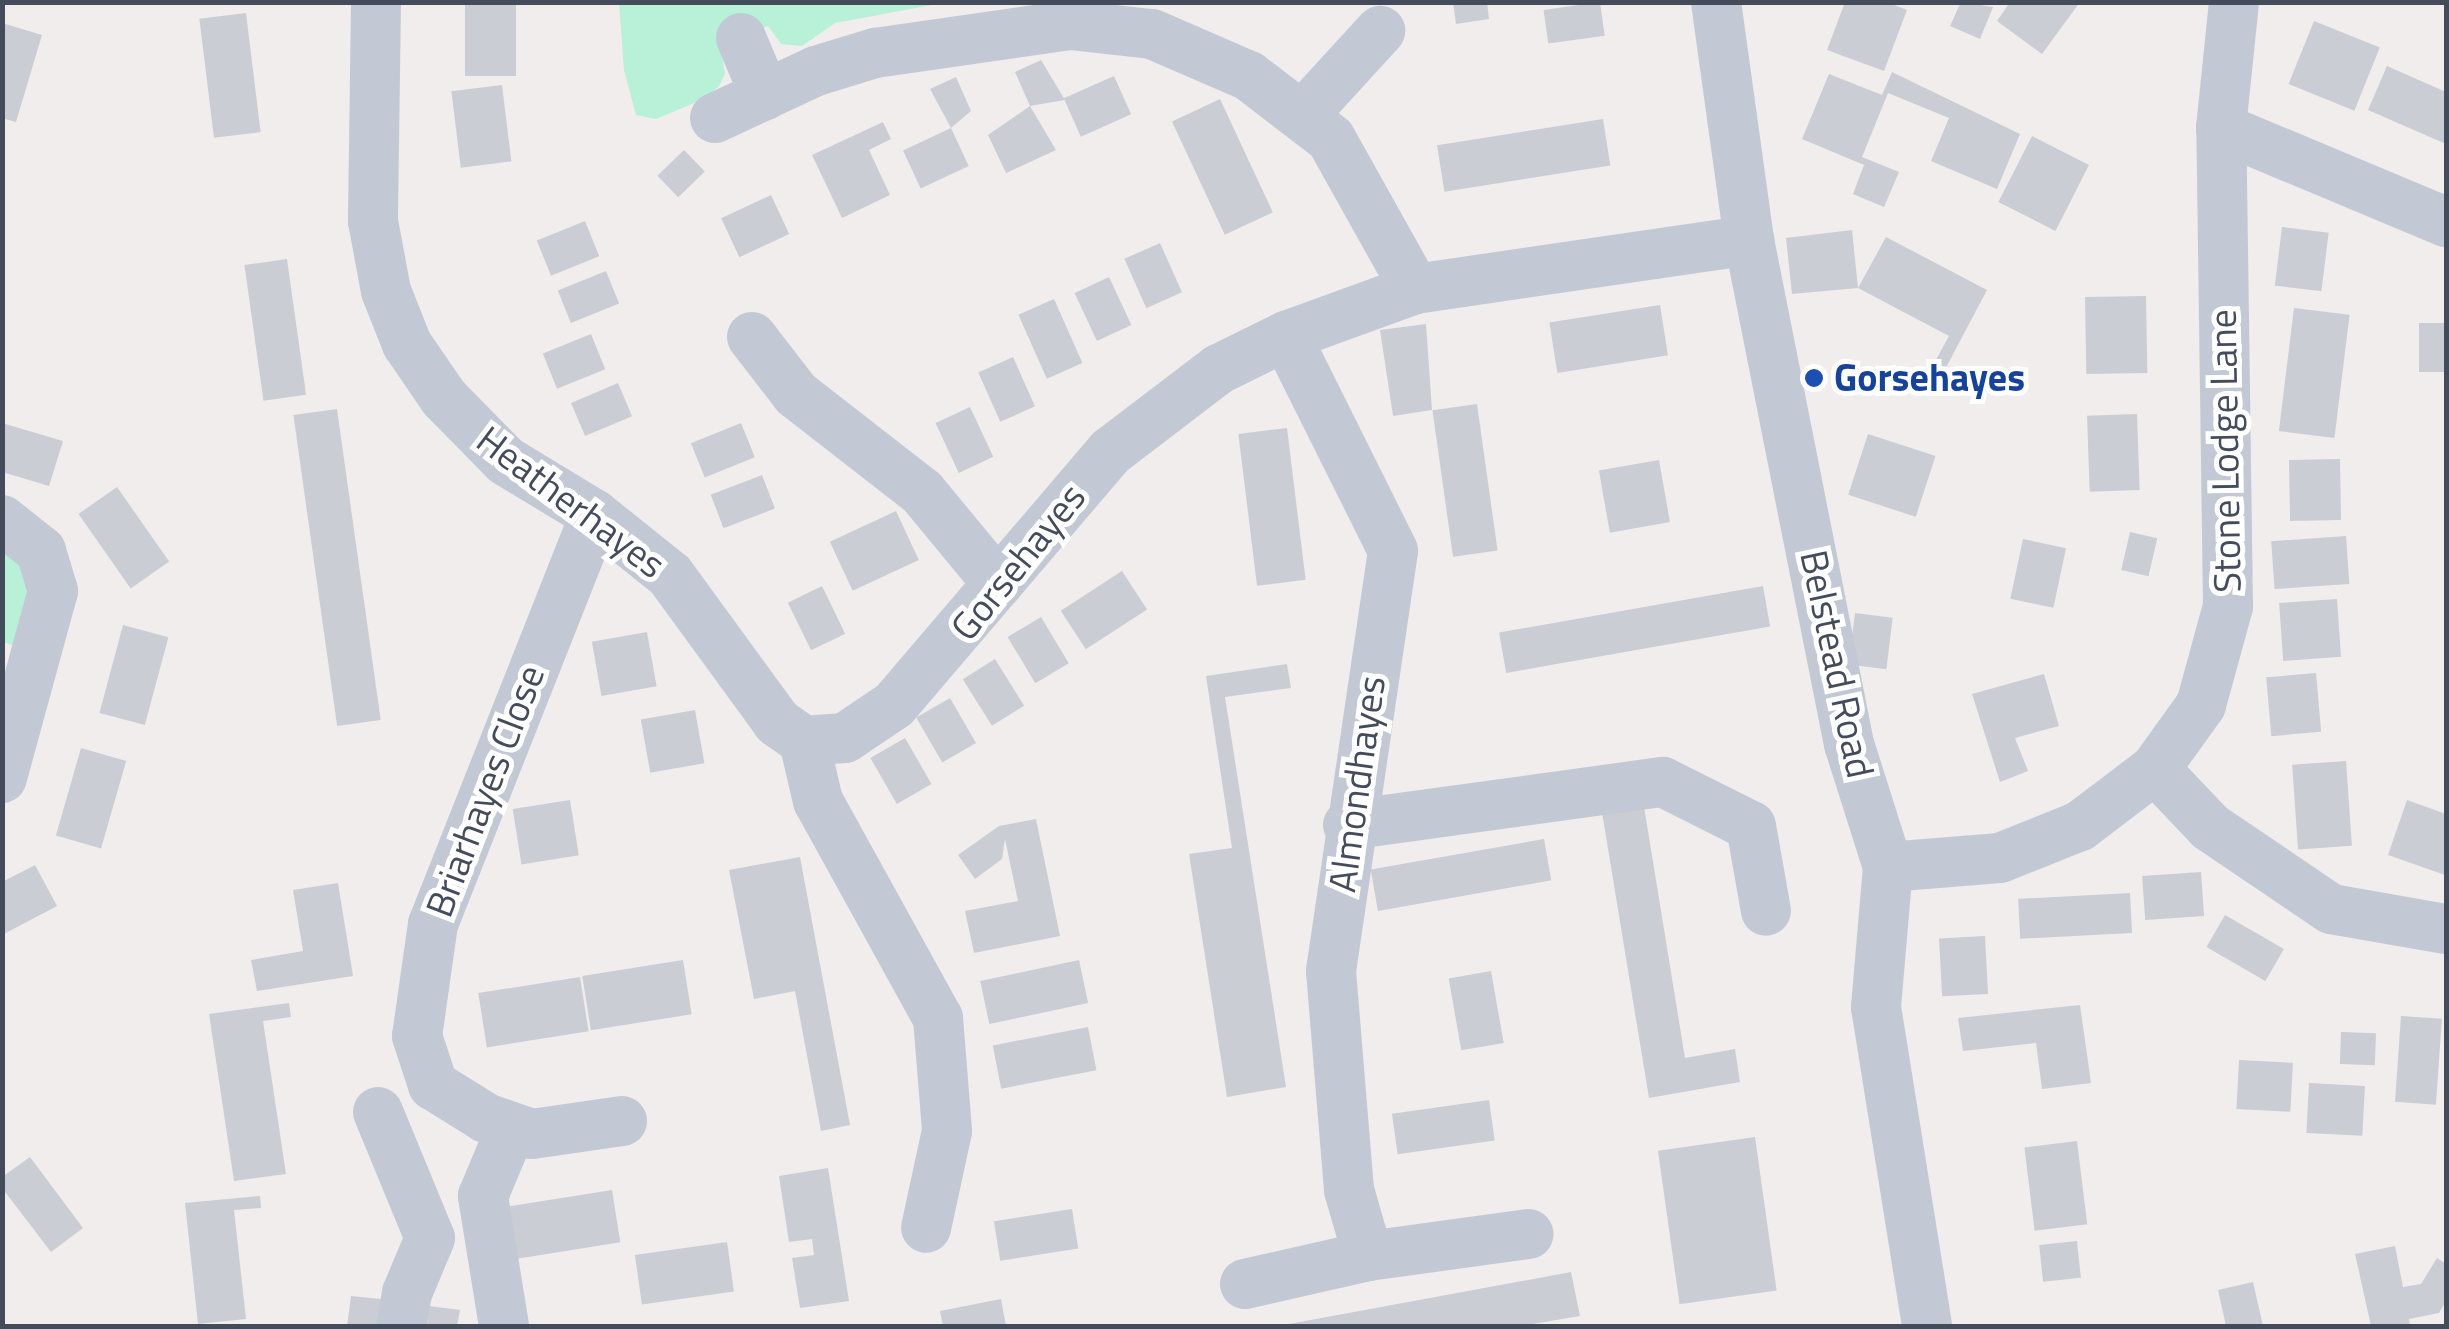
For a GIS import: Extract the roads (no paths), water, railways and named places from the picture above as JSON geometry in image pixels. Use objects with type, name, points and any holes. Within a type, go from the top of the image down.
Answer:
[{"type":"street","name":"Heatherhayes","points":[[376,2],[373,221],[396,320],[444,398],[485,442],[594,515],[670,575],[777,722],[804,740]]},
{"type":"street","name":"Belstead Road","points":[[1716,2],[1750,240],[1850,744],[1888,867],[1876,1006],[1926,1326]]},
{"type":"street","name":"Stone Lodge Lane","points":[[1888,867],[2000,858],[2080,826],[2155,769],[2200,705],[2228,606],[2221,128],[2234,2]]},
{"type":"street","points":[[715,118],[875,54],[1099,24],[1152,34],[1201,52],[1304,114],[1344,155],[1414,289]]},
{"type":"street","points":[[1304,114],[1380,32]]},
{"type":"street","points":[[741,38],[765,95]]},
{"type":"street","points":[[2221,128],[2446,222]]},
{"type":"street","name":"Gorsehayes","points":[[804,740],[845,738],[883,715],[933,666],[1110,452],[1219,369],[1286,336],[1414,289],[1750,240]]},
{"type":"street","name":"Almondhayes","points":[[1286,336],[1394,551],[1348,825],[1331,972],[1349,1190],[1368,1256]]},
{"type":"street","points":[[752,337],[796,394],[922,492],[998,584]]},
{"type":"street","name":"Briarhayes Close","points":[[427,1076],[418,1020],[433,924],[594,515]]},
{"type":"street","points":[[2,520],[41,551],[53,592],[2,778]]},
{"type":"street","points":[[804,740],[818,801],[938,1018],[947,1131],[926,1228]]},
{"type":"street","points":[[2155,769],[2210,827],[2331,909],[2446,929]]},
{"type":"street","points":[[1348,825],[1663,782],[1751,826],[1766,911]]},
{"type":"street","points":[[401,1326],[407,1292],[430,1238],[365,1122],[427,1076],[458,1106],[512,1129],[544,1134],[622,1121]]},
{"type":"street","points":[[504,1326],[483,1196],[512,1129]]},
{"type":"street","points":[[1245,1284],[1368,1256],[1529,1234]]},
{"type":"place","name":"Gorsehayes","points":[[1814,378]]}]
